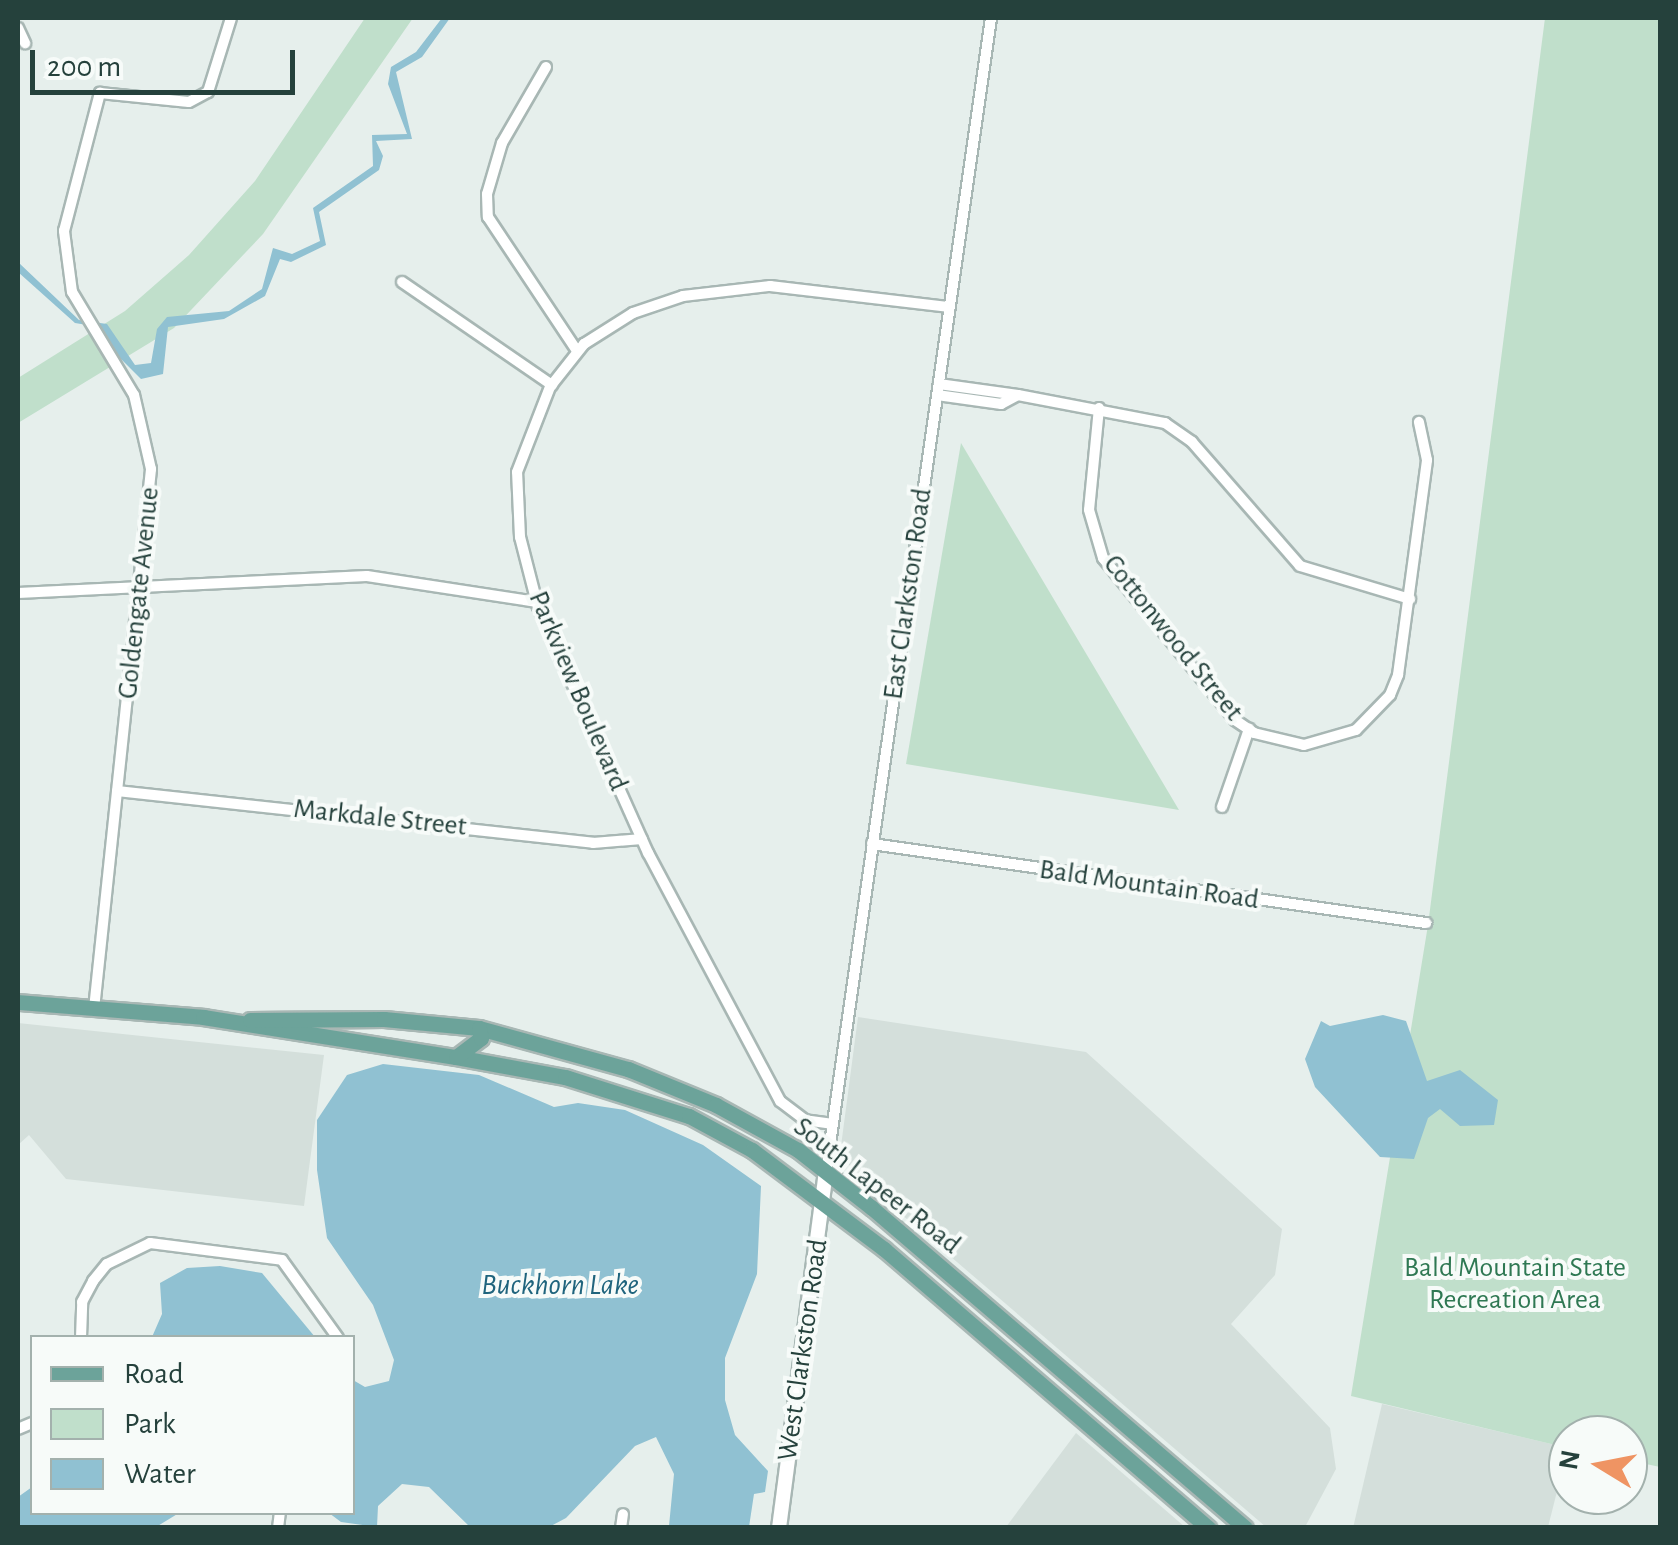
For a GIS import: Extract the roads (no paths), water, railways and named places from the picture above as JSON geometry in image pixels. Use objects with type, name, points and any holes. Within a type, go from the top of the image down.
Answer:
[{"type":"main road","name":"South Lapeer Road","points":[[18,1002],[226,1021],[456,1057],[536,1071],[689,1116],[822,1201],[1208,1528]]},
{"type":"main road","name":"South Lapeer Road","points":[[226,1021],[384,1019],[479,1028],[540,1040],[704,1099],[826,1172],[1246,1528]]},
{"type":"main road","points":[[456,1057],[481,1038],[479,1028]]},
{"type":"main road","points":[[536,1071],[530,1054],[540,1040]]},
{"type":"main road","name":"West Clarkston Road","points":[[779,1528],[826,1172]]},
{"type":"main road","points":[[918,1279],[936,1284],[1011,1349],[1031,1346]]},
{"type":"main road","points":[[1072,1412],[1091,1398]]},
{"type":"street","name":"Goldengate Avenue","points":[[94,1009],[142,585],[151,469],[143,418],[72,292],[64,230],[100,92],[189,102],[208,92],[231,18]]},
{"type":"street","name":"East Clarkston Road","points":[[826,1172],[992,18]]},
{"type":"street","points":[[18,28],[25,43]]},
{"type":"street","points":[[546,67],[502,143],[487,194],[488,218],[577,351]]},
{"type":"street","points":[[402,282],[552,385]]},
{"type":"street","name":"Parkview Boulevard","points":[[832,1124],[805,1120],[780,1101],[642,839],[537,602],[514,494],[524,448],[552,385],[577,351],[633,313],[662,302],[757,286],[950,307]]},
{"type":"street","points":[[938,389],[1001,404],[1018,395],[1133,412],[1182,433],[1300,566],[1410,599]]},
{"type":"street","name":"Cottonwood Street","points":[[1099,408],[1089,510],[1103,558],[1207,689],[1249,730],[1304,745],[1356,730],[1390,695],[1410,599],[1427,460],[1419,422]]},
{"type":"street","points":[[18,593],[367,576],[537,602]]},
{"type":"street","points":[[1222,807],[1249,730]]},
{"type":"street","name":"Markdale Street","points":[[117,791],[593,842],[642,839]]},
{"type":"street","name":"Bald Mountain Road","points":[[872,844],[1426,923]]},
{"type":"street","points":[[82,1335],[82,1302],[92,1281],[107,1264],[150,1243],[282,1260],[336,1335]]},
{"type":"street","points":[[621,1528],[623,1514]]},
{"type":"water","points":[[442,18],[450,18],[422,57],[396,72],[412,139],[376,141],[383,156],[379,170],[319,212],[326,245],[291,262],[280,259],[265,296],[224,319],[168,327],[163,374],[141,379],[87,325],[75,323],[18,272],[18,262],[79,320],[107,324],[135,365],[151,363],[157,329],[167,317],[229,311],[262,289],[273,248],[292,254],[320,241],[313,208],[373,166],[372,135],[407,134],[388,84],[391,67],[416,52]]},
{"type":"water","points":[[1383,1015],[1406,1021],[1427,1081],[1460,1070],[1498,1100],[1494,1125],[1460,1126],[1440,1109],[1428,1118],[1414,1159],[1380,1157],[1315,1087],[1305,1059],[1321,1021],[1330,1026]]},
{"type":"water","name":"Buckhorn Lake","points":[[383,1064],[479,1075],[554,1107],[578,1103],[625,1110],[703,1145],[761,1186],[757,1274],[725,1358],[725,1400],[735,1435],[768,1471],[765,1492],[754,1494],[749,1527],[669,1526],[674,1474],[656,1437],[635,1446],[566,1518],[549,1527],[470,1527],[429,1487],[402,1484],[378,1506],[377,1527],[341,1522],[332,1515],[355,1515],[355,1381],[365,1387],[389,1381],[394,1360],[373,1305],[327,1238],[317,1170],[317,1120],[347,1075]]},
{"type":"water","points":[[220,1266],[262,1273],[313,1335],[153,1335],[162,1314],[160,1283],[187,1268]]},
{"type":"water","points":[[30,1488],[30,1515],[176,1515],[156,1527],[18,1527],[18,1497]]},
{"type":"park label","name":"Bald Mountain State Recreation Area","points":[[1515,1284]]}]
